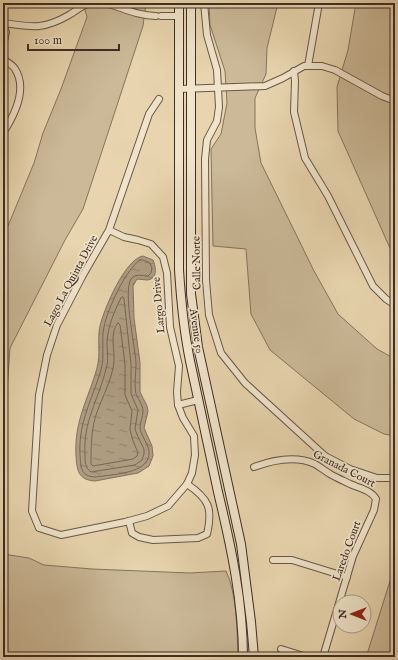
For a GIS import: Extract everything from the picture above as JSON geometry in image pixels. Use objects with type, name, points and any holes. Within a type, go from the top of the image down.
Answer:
[{"type":"main road","name":"Avenue 50","points":[[179,3],[179,270],[181,299],[185,335],[233,562],[241,622],[243,657]]},
{"type":"main road","name":"Avenue 50","points":[[190,3],[191,294],[198,347],[208,398],[241,544],[252,622],[254,657]]},
{"type":"main road","points":[[198,400],[208,398]]},
{"type":"street","points":[[3,46],[6,32],[3,24],[31,27],[49,25],[76,11],[87,3],[91,3]]},
{"type":"street","points":[[106,3],[126,9],[141,16],[179,16]]},
{"type":"street","name":"Calle Norte","points":[[204,3],[207,34],[218,70],[219,107],[218,121],[207,140],[205,159],[206,280],[209,315],[221,353],[245,383],[325,456],[350,469],[370,476],[377,478],[395,478]]},
{"type":"street","points":[[308,66],[319,3]]},
{"type":"street","points":[[3,59],[15,68],[21,82],[16,108],[3,133]]},
{"type":"street","points":[[180,89],[265,86],[294,72],[313,65],[328,67],[374,93],[395,101]]},
{"type":"street","points":[[294,72],[296,81],[294,112],[304,158],[328,196],[373,286],[386,299],[395,305]]},
{"type":"street","name":"Lago La Quinta Drive","points":[[38,528],[32,511],[32,495],[39,395],[47,355],[57,325],[83,275],[109,230],[149,114],[159,100]]},
{"type":"street","name":"Largo Drive","points":[[38,528],[61,535],[147,516],[168,506],[186,484],[192,473],[196,455],[194,436],[183,418],[178,404],[178,366],[170,328],[167,273],[163,257],[151,244],[124,237],[109,230]]},
{"type":"street","points":[[178,404],[198,400]]},
{"type":"street","name":"Granada Court","points":[[254,467],[272,461],[306,461],[315,464],[330,474],[369,492],[374,495],[376,499]]},
{"type":"street","points":[[129,521],[132,533],[139,537],[153,540],[198,538],[207,534],[210,519],[207,503],[198,492],[186,484]]},
{"type":"street","name":"Laredo Court","points":[[323,657],[347,577],[359,542],[374,510],[376,499]]},
{"type":"street","points":[[273,560],[292,560],[347,577]]},
{"type":"street","points":[[281,649],[306,657]]},
{"type":"shaded area","points":[[83,3],[146,3],[143,26],[83,209],[65,240],[10,348],[3,450],[3,238],[34,163],[43,133],[61,89],[87,17]]},
{"type":"shaded area","points":[[209,3],[278,3],[267,48],[266,74],[255,98],[255,128],[261,163],[314,271],[338,314],[377,349],[395,359],[395,436],[384,434],[354,419],[270,350],[251,314],[246,249],[213,246],[211,149],[221,134],[227,103],[225,71],[210,25]]},
{"type":"shaded area","points":[[356,3],[395,3],[395,258],[338,131],[337,87],[348,50]]},
{"type":"shaded area","points":[[3,554],[29,558],[44,565],[92,569],[190,573],[226,571],[230,580],[234,601],[237,625],[238,657],[3,657]]},
{"type":"shaded area","points":[[395,565],[395,657],[366,657],[369,648]]},
{"type":"water","points":[[143,256],[153,260],[155,275],[151,279],[147,280],[137,279],[133,286],[134,318],[140,363],[140,392],[148,411],[144,428],[152,446],[153,456],[149,466],[138,473],[95,481],[85,479],[78,470],[77,466],[77,432],[82,411],[97,368],[102,318],[116,286],[123,275],[136,259]]}]
